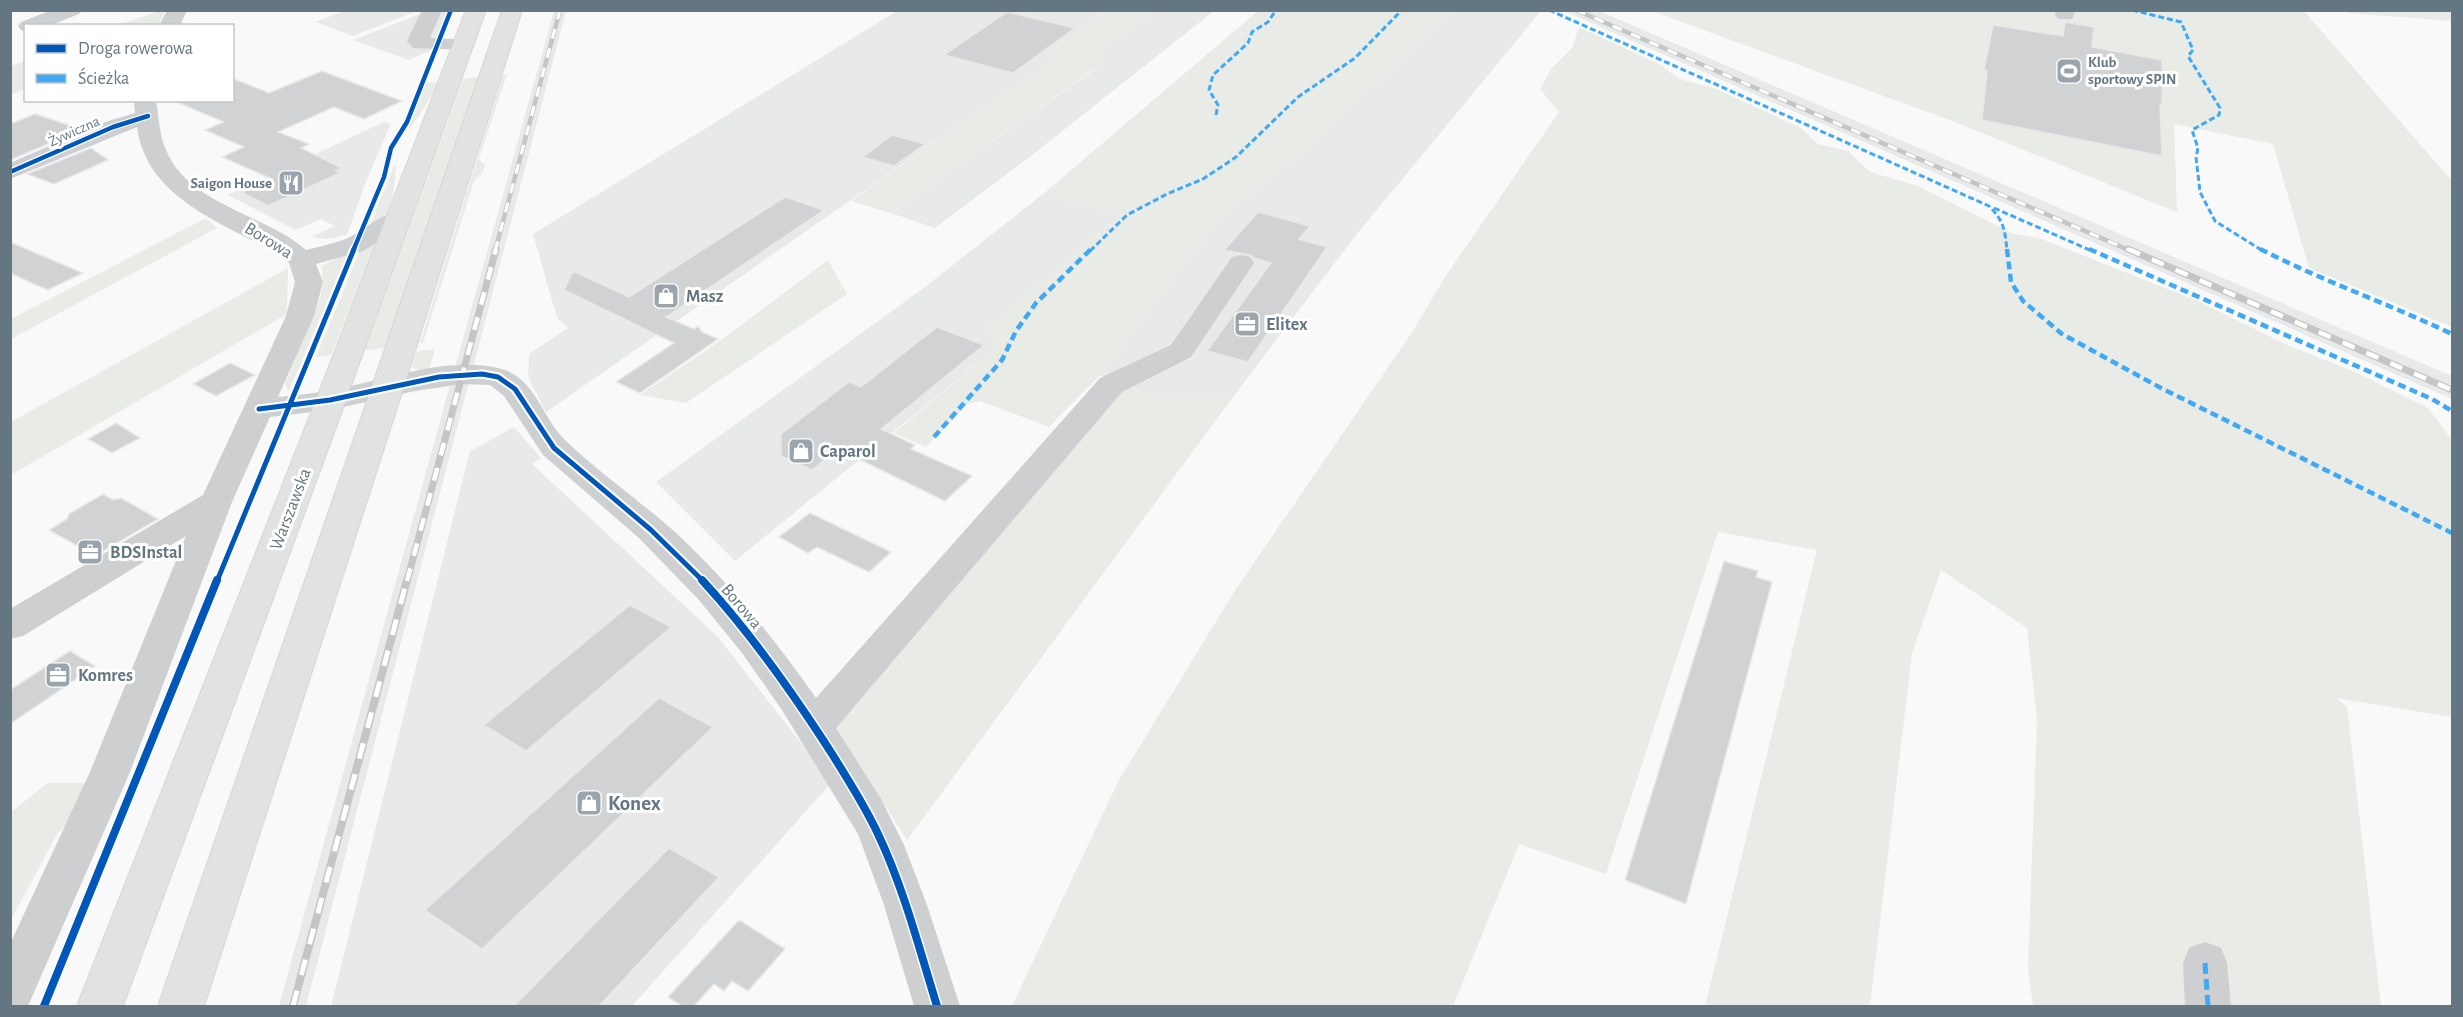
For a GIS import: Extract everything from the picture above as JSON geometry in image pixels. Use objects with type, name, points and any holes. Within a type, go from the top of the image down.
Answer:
[{"type":"main road","name":"Warszawska","points":[[100,1006],[332,400],[476,10]]},
{"type":"main road","points":[[181,1006],[389,386],[512,10]]},
{"type":"street","points":[[33,24],[72,10]]},
{"type":"street","points":[[170,24],[177,10]]},
{"type":"street","points":[[432,10],[418,41],[420,44],[464,44]]},
{"type":"street","name":"Borowa","points":[[10,995],[110,772],[216,502],[307,296],[307,272],[301,261],[278,242],[203,202],[177,183],[163,167],[154,150],[147,108]]},
{"type":"street","name":"Żywiczna","points":[[10,172],[113,127],[147,108]]},
{"type":"street","points":[[301,261],[354,244],[399,218]]},
{"type":"street","points":[[814,726],[1111,385],[1181,351],[1241,263]]},
{"type":"street","name":"Borowa","points":[[332,400],[389,386],[480,374],[501,378],[516,390],[536,426],[552,446],[666,543],[726,607],[814,726],[859,798],[883,845],[937,1006]]},
{"type":"street","points":[[259,409],[332,400]]},
{"type":"street","points":[[10,626],[216,502]]},
{"type":"street","points":[[2205,963],[2208,1006]]},
{"type":"shaded area","points":[[159,11],[165,11],[158,24],[122,24]]},
{"type":"shaded area","points":[[344,11],[417,11],[353,36],[315,22]]},
{"type":"shaded area","points":[[428,11],[447,11],[431,50],[409,60],[353,40]]},
{"type":"shaded area","points":[[554,11],[566,11],[473,368],[454,371]]},
{"type":"shaded area","points":[[897,11],[1106,11],[1051,48],[1055,58],[546,412],[528,377],[529,354],[568,328],[557,318],[533,234]]},
{"type":"shaded area","points":[[1106,11],[1156,11],[1103,51],[1097,67],[891,213],[851,201],[1054,58],[1051,48]]},
{"type":"shaded area","points":[[1156,11],[1214,11],[1027,159],[935,228],[891,213],[1097,68],[1102,51]]},
{"type":"shaded area","points":[[1258,11],[1450,11],[1317,141],[1222,216],[1100,375],[1049,427],[980,401],[968,404],[926,447],[894,433],[1000,345],[983,329],[1122,214],[1043,194]]},
{"type":"shaded area","points":[[1450,11],[1541,11],[1356,235],[1233,397],[1149,395],[1100,375],[1222,216],[1317,141]]},
{"type":"shaded area","points":[[1564,11],[1599,11],[2452,376],[2452,399]]},
{"type":"shaded area","points":[[1652,11],[2304,11],[2452,181],[2452,327],[2309,268],[2273,144],[2174,124],[2177,212],[1952,121]]},
{"type":"shaded area","points":[[2343,11],[2452,11],[2452,21],[2349,13]]},
{"type":"shaded area","points":[[1579,27],[1661,65],[1679,79],[1714,88],[1801,128],[1818,144],[1848,151],[1870,172],[1918,186],[2014,234],[2039,238],[2198,301],[2287,345],[2355,372],[2428,408],[2452,440],[2452,717],[2336,698],[2347,707],[2381,1006],[2033,1006],[2028,969],[2037,718],[2027,628],[1941,570],[1912,653],[1870,1006],[1705,1006],[1817,550],[1718,532],[1606,874],[1519,844],[1453,1006],[1012,1006],[1118,782],[1234,592],[1413,331],[1445,277],[1559,112],[1540,89],[1552,68],[1572,48]]},
{"type":"shaded area","points":[[24,61],[24,89],[11,95],[11,66]]},
{"type":"shaded area","points":[[507,74],[479,159],[485,165],[482,173],[474,181],[423,343],[420,343],[503,75]]},
{"type":"shaded area","points":[[478,77],[386,348],[365,350],[463,79]]},
{"type":"shaded area","points":[[438,82],[425,107],[407,132],[426,83]]},
{"type":"shaded area","points":[[384,122],[391,124],[365,184],[347,235],[327,239],[311,237],[335,226],[321,219],[296,230],[228,195]]},
{"type":"shaded area","points":[[394,166],[396,166],[393,196],[390,204],[382,218],[367,233]]},
{"type":"shaded area","points":[[1043,194],[1122,214],[984,329],[1000,345],[735,561],[656,482],[925,287]]},
{"type":"shaded area","points":[[206,218],[217,228],[11,339],[11,319]]},
{"type":"shaded area","points":[[376,242],[331,355],[316,357],[362,245]]},
{"type":"shaded area","points":[[348,252],[289,391],[285,384],[320,298],[323,284],[322,266]]},
{"type":"shaded area","points":[[828,260],[847,294],[686,403],[640,395],[724,338]]},
{"type":"shaded area","points":[[288,268],[287,314],[11,475],[11,422]]},
{"type":"shaded area","points":[[435,349],[428,374],[414,369],[412,365],[417,351]]},
{"type":"shaded area","points":[[469,382],[306,1006],[279,1006],[450,385]]},
{"type":"shaded area","points":[[1126,386],[1149,395],[1233,397],[907,840],[832,724]]},
{"type":"shaded area","points":[[514,427],[541,458],[532,464],[717,636],[832,782],[632,1006],[331,1006],[470,451]]},
{"type":"shaded area","points":[[48,783],[90,783],[77,815],[57,834],[11,920],[11,812]]},
{"type":"building","points":[[1007,12],[1075,28],[1013,73],[944,55]]},
{"type":"building","points":[[2065,22],[2094,27],[2092,47],[2162,60],[2162,105],[2160,104],[2162,156],[1982,120],[1987,71],[1984,70],[1993,25],[2063,36]]},
{"type":"building","points":[[322,71],[402,101],[364,119],[334,107],[278,132],[309,144],[301,148],[342,168],[336,171],[340,173],[268,206],[242,192],[272,179],[222,157],[244,147],[205,130],[224,122],[176,102],[234,102],[234,79],[269,93]]},
{"type":"building","points":[[35,114],[78,128],[68,132],[71,134],[10,160],[10,124]]},
{"type":"building","points":[[892,135],[925,144],[894,166],[863,157]]},
{"type":"building","points":[[91,148],[108,160],[54,184],[27,174]]},
{"type":"building","points":[[785,197],[824,210],[666,317],[694,329],[698,326],[702,332],[718,339],[640,393],[616,382],[674,343],[564,290],[573,271],[629,297]]},
{"type":"building","points":[[1258,212],[1310,226],[1299,239],[1327,247],[1248,362],[1207,351],[1271,263],[1250,255],[1224,250]]},
{"type":"building","points":[[10,242],[83,273],[48,290],[36,285],[10,273]]},
{"type":"building","points":[[937,327],[984,345],[881,429],[915,445],[911,449],[972,476],[945,501],[838,449],[812,470],[781,456],[781,434],[849,382],[861,387]]},
{"type":"building","points":[[230,363],[255,375],[216,396],[193,384]]},
{"type":"building","points":[[116,423],[140,438],[112,453],[88,439]]},
{"type":"building","points":[[103,494],[113,500],[121,498],[158,519],[95,556],[49,530],[67,519],[69,514]]},
{"type":"building","points":[[810,513],[891,552],[869,572],[817,547],[808,553],[779,537]]},
{"type":"building","points":[[1724,561],[1758,571],[1756,577],[1772,582],[1686,904],[1625,880]]},
{"type":"building","points":[[630,605],[671,627],[526,751],[484,725]]},
{"type":"building","name":"Komres","points":[[70,651],[95,666],[10,724],[10,690]]},
{"type":"building","points":[[659,698],[713,727],[482,949],[425,910]]},
{"type":"building","points":[[669,848],[719,877],[599,1006],[514,1006]]},
{"type":"building","points":[[739,920],[785,949],[748,991],[732,981],[724,991],[714,984],[694,1006],[682,1006],[668,997]]},
{"type":"railway","points":[[495,251],[560,10]]},
{"type":"railway","points":[[1576,10],[2131,251]]},
{"type":"railway","points":[[407,581],[496,249]]},
{"type":"railway","points":[[2128,249],[2452,390]]},
{"type":"railway","points":[[293,1006],[407,580]]},
{"type":"marked path","points":[[1216,115],[1218,105],[1209,90],[1213,75],[1248,43],[1252,32],[1268,22],[1276,10]]},
{"type":"marked path","points":[[934,437],[1002,360],[1016,331],[1036,303],[1127,215],[1167,194],[1203,179],[1236,157],[1298,97],[1355,58],[1402,10]]},
{"type":"marked path","points":[[1549,10],[1989,206],[2000,217],[2005,231],[2011,282],[2023,301],[2062,334],[2161,388],[2452,533]]},
{"type":"marked path","points":[[2132,10],[2181,22],[2193,50],[2188,56],[2220,108],[2219,115],[2192,130],[2198,148],[2196,157],[2200,192],[2215,221],[2261,250],[2340,287],[2393,306],[2452,334]]},
{"type":"marked path","points":[[1994,208],[2432,399],[2452,411]]},
{"type":"marked path","points":[[2205,963],[2208,1006]]},
{"type":"cycle path","points":[[44,1006],[288,406],[384,177],[391,148],[407,122],[451,10]]},
{"type":"cycle path","points":[[10,172],[113,127],[148,116]]},
{"type":"cycle path","points":[[259,409],[330,400],[415,381],[462,375],[482,374],[498,377],[515,389],[554,448],[651,530],[712,590],[796,699],[878,833],[905,905],[937,1006]]},
{"type":"place","name":"Klub sportowy SPIN","points":[[2069,71]]},
{"type":"place","name":"Saigon House","points":[[291,183]]},
{"type":"place","name":"Masz","points":[[666,296]]},
{"type":"place","name":"Elitex","points":[[1247,324]]},
{"type":"place","name":"Caparol","points":[[801,451]]},
{"type":"place","name":"BDSInstal","points":[[90,552]]},
{"type":"place","name":"Komres","points":[[58,675]]},
{"type":"place","name":"Konex","points":[[589,803]]}]
